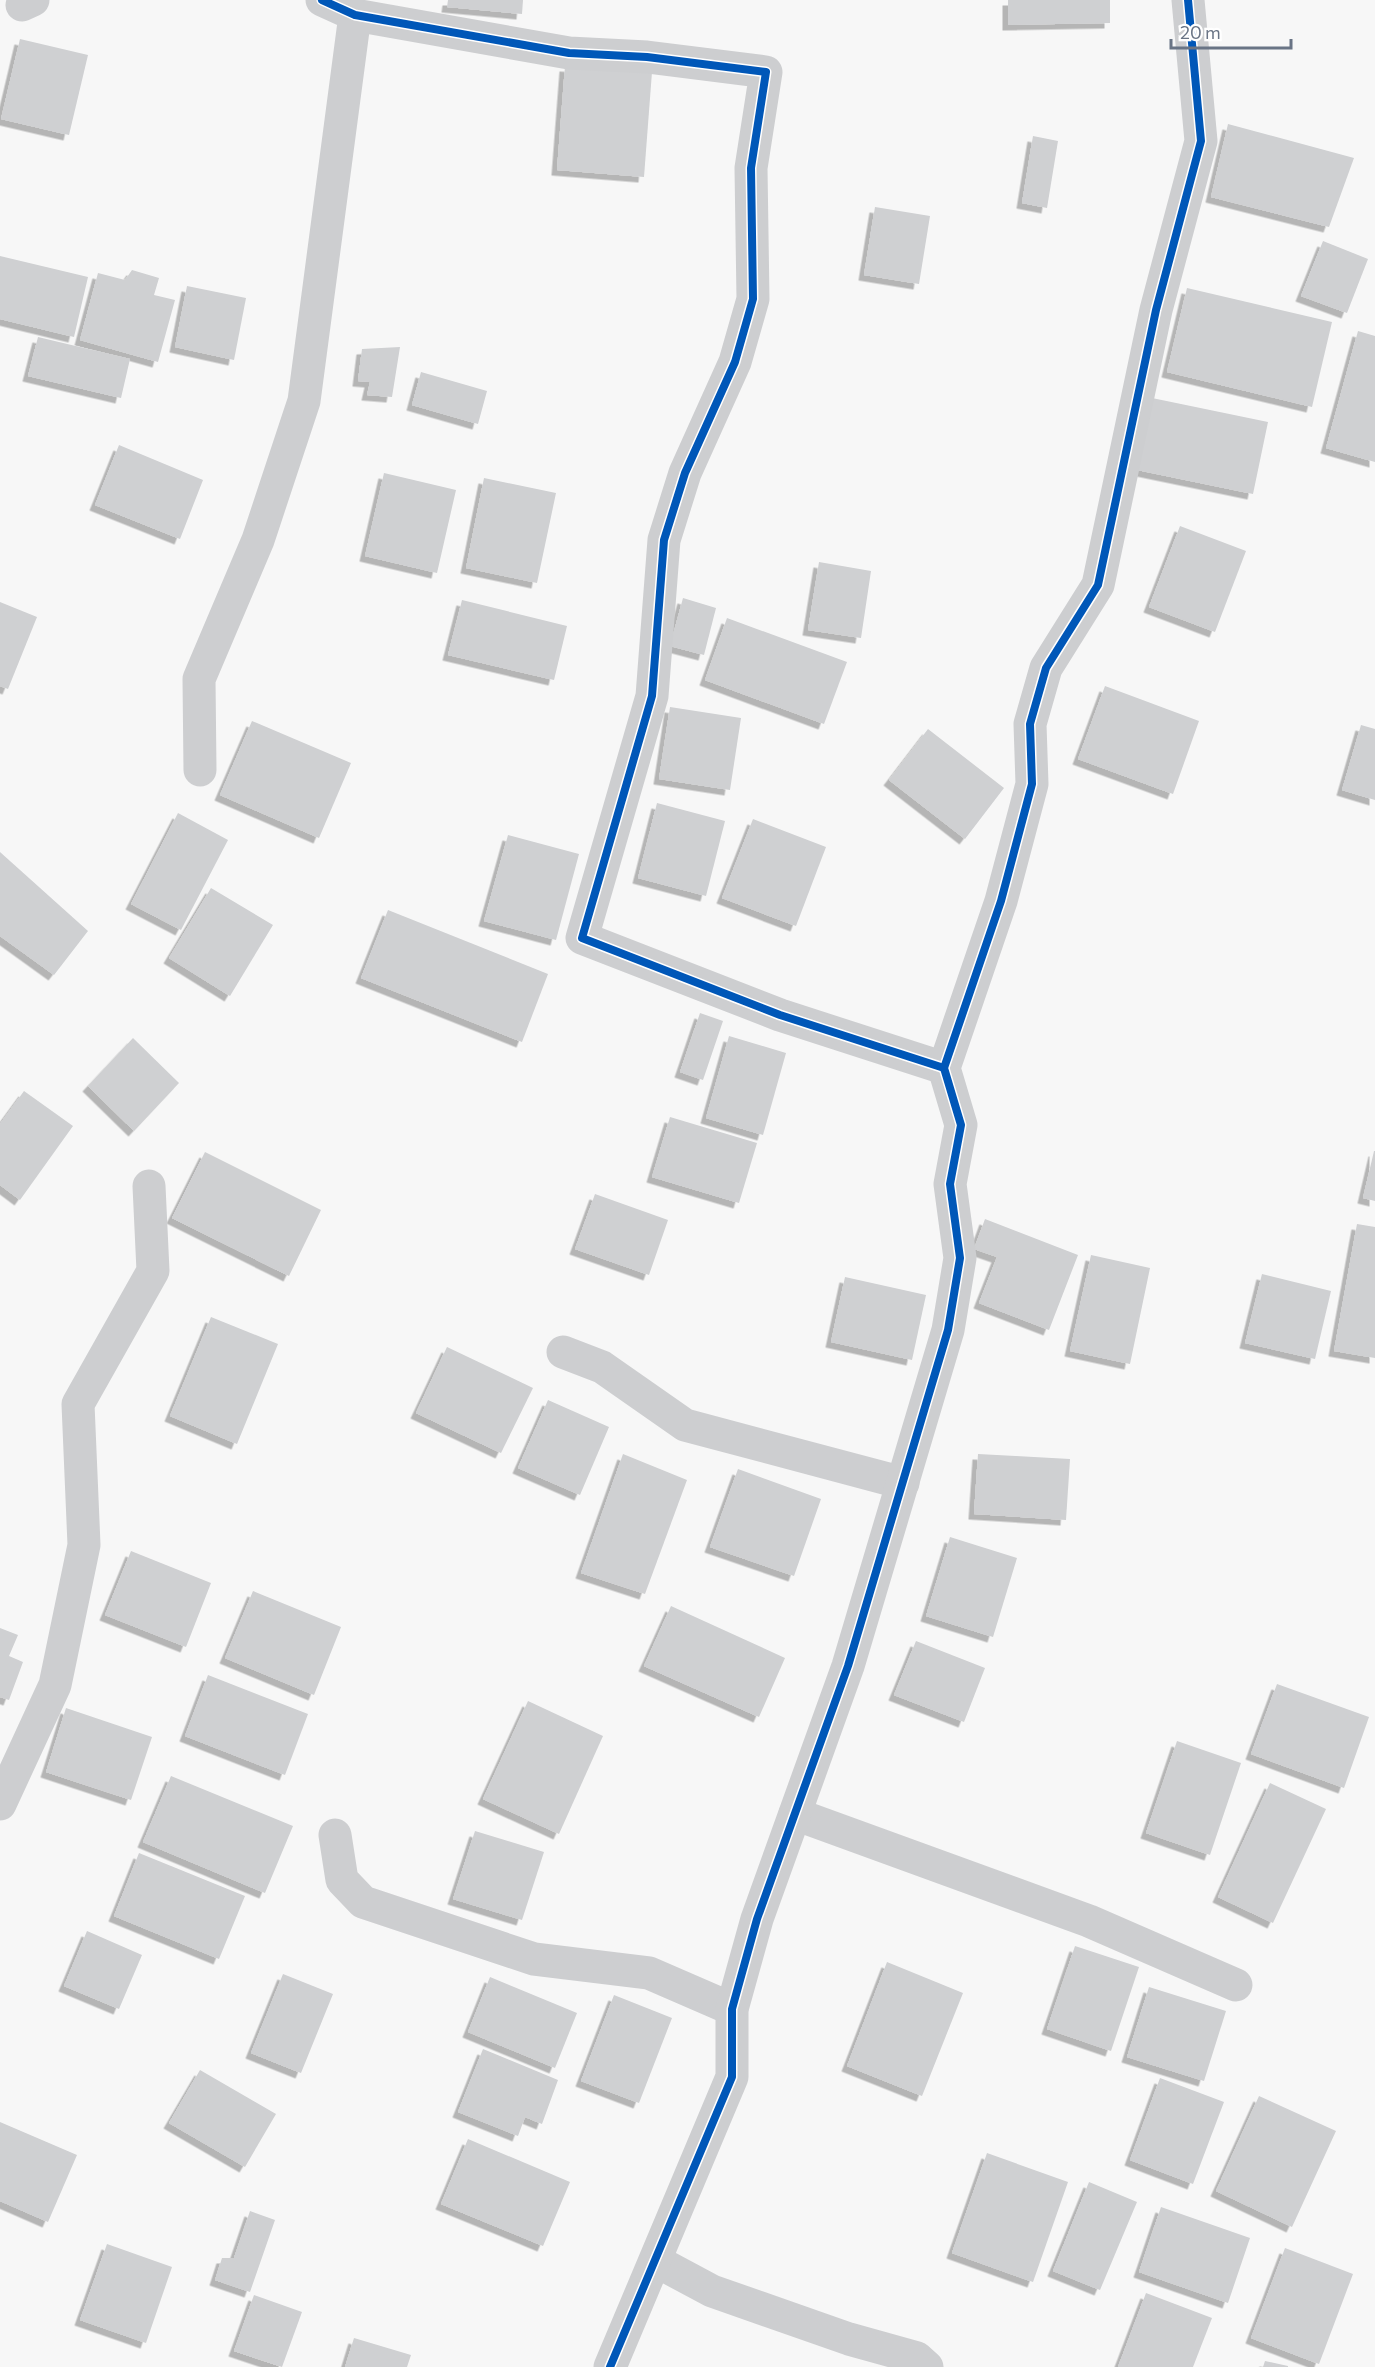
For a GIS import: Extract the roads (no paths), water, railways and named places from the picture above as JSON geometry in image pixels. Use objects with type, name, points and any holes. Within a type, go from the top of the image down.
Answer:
[{"type":"street","points":[[322,0],[355,15],[569,53],[647,57],[766,72],[751,168],[753,299],[735,362],[685,473],[664,540],[652,696],[582,938],[780,1015],[944,1068]]},
{"type":"street","points":[[610,2367],[732,2077],[732,2009],[757,1919],[848,1666],[948,1330],[960,1258],[950,1184],[961,1125],[944,1068],[1001,901],[1032,784],[1030,724],[1046,668],[1098,585],[1156,310],[1201,141],[1188,0]]},
{"type":"street","points":[[200,770],[199,679],[258,540],[304,401],[355,15]]},
{"type":"street","points":[[0,1804],[55,1685],[84,1545],[78,1404],[153,1271],[149,1186]]},
{"type":"street","points":[[563,1352],[602,1366],[685,1425],[903,1483]]},
{"type":"street","points":[[795,1814],[1089,1921],[1236,1985]]},
{"type":"street","points":[[335,1835],[342,1880],[363,1902],[534,1959],[649,1973],[732,2009]]},
{"type":"street","points":[[656,2261],[712,2291],[849,2339],[917,2358],[927,2367]]}]
